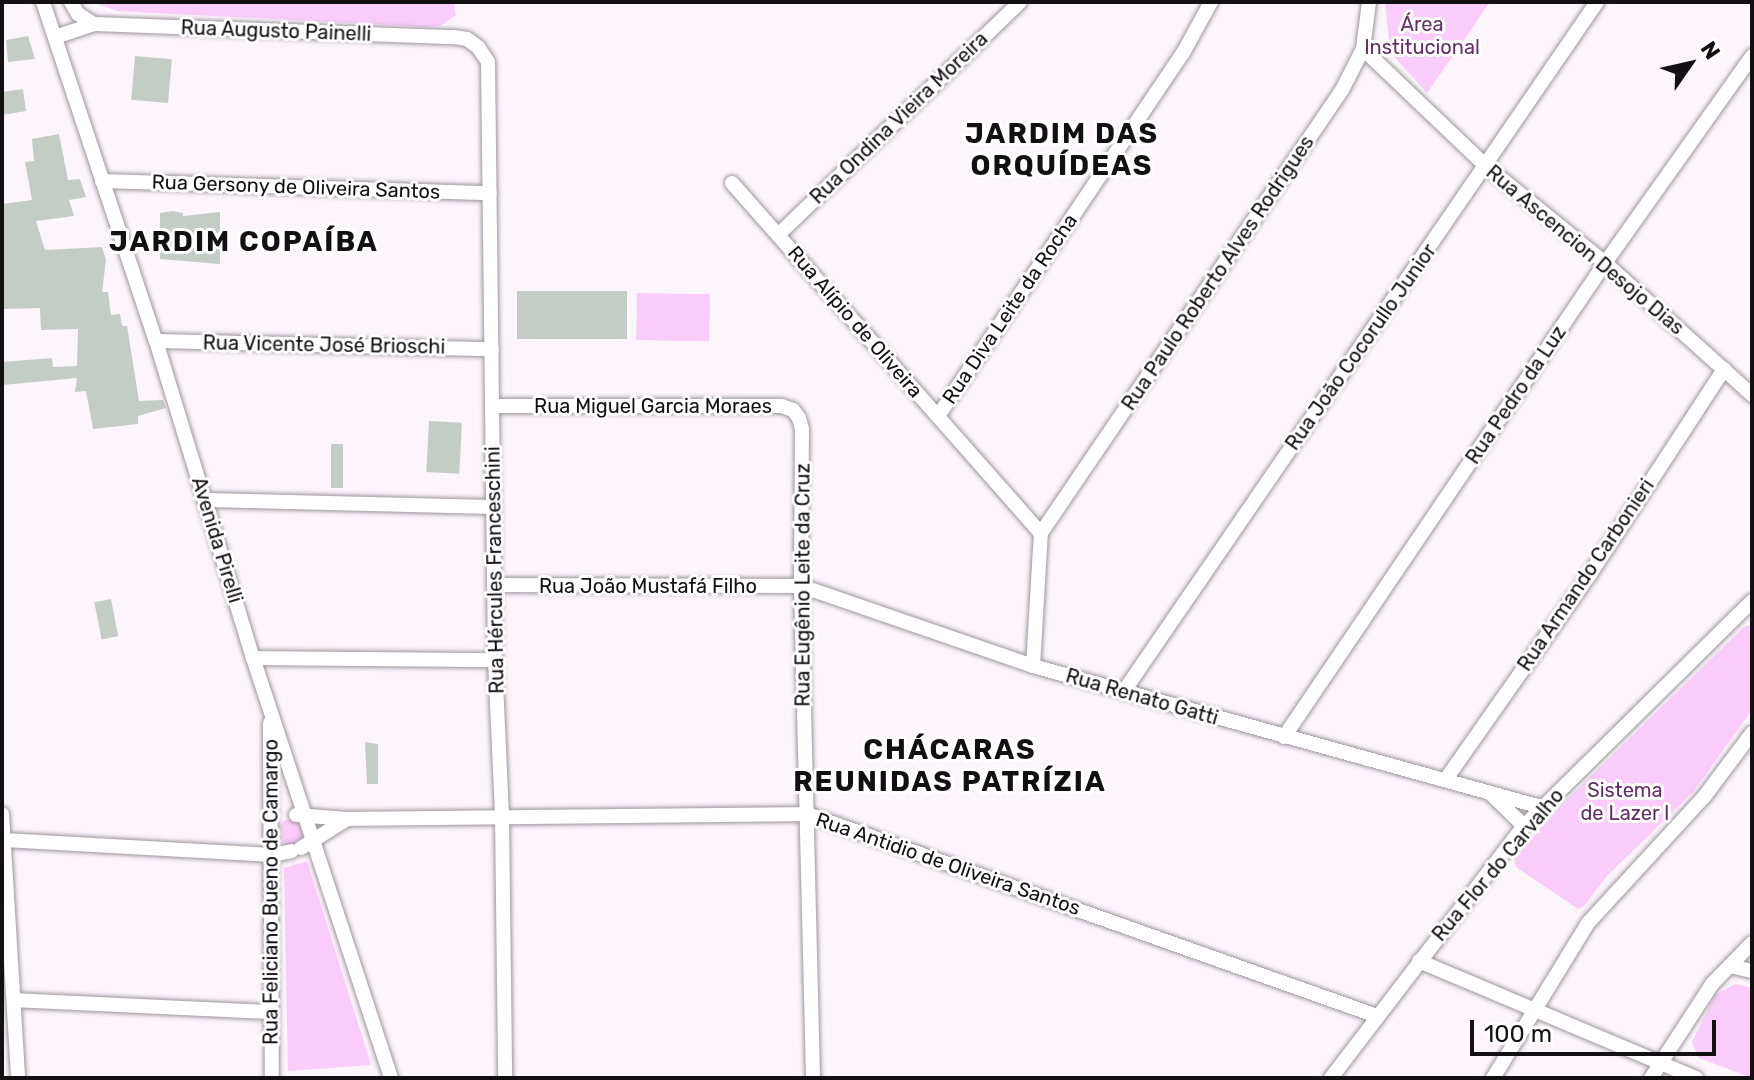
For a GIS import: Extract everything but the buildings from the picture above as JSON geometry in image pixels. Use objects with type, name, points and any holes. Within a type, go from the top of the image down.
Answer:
[{"type":"street","name":"Avenida Pirelli","points":[[43,2],[156,341],[270,707],[302,833],[391,1078]]},
{"type":"street","points":[[71,2],[78,14],[94,24]]},
{"type":"street","name":"Rua Ondina Vieira Moreira","points":[[778,235],[1020,2]]},
{"type":"street","name":"Rua Diva Leite da Rocha","points":[[938,416],[1183,53],[1211,2]]},
{"type":"street","name":"Rua Paulo Roberto Alves Rodrigues","points":[[1041,533],[1333,103],[1363,49],[1369,2]]},
{"type":"street","name":"Rua João Cocorullo Junior","points":[[1124,691],[1597,2]]},
{"type":"street","name":"Rua Augusto Painelli","points":[[55,37],[94,24],[454,37],[467,39],[478,47],[488,62]]},
{"type":"street","name":"Rua Ascencion Desojo Dias","points":[[1363,49],[1486,166],[1605,263],[1752,395]]},
{"type":"street","name":"Rua Pedro da Luz","points":[[1284,737],[1605,263],[1752,56]]},
{"type":"street","name":"Rua Hércules Franceschini","points":[[488,62],[495,660],[502,817],[505,1078]]},
{"type":"street","name":"Rua Gersony de Oliveira Santos","points":[[102,181],[490,193]]},
{"type":"street","name":"Rua Alípio de Oliveira","points":[[732,183],[1041,533]]},
{"type":"street","name":"Rua Vicente José Brioschi","points":[[156,341],[492,349]]},
{"type":"street","name":"Rua Armando Carbonieri","points":[[1446,779],[1590,574],[1724,369]]},
{"type":"street","name":"Rua Miguel Garcia Moraes","points":[[492,406],[782,406],[793,410],[802,429]]},
{"type":"street","name":"Rua Eugênio Leite da Cruz","points":[[802,429],[801,586],[813,1078]]},
{"type":"street","points":[[205,500],[494,507]]},
{"type":"street","points":[[1033,666],[1041,533]]},
{"type":"street","name":"Rua João Mustafá Filho","points":[[495,585],[801,586]]},
{"type":"street","name":"Rua Renato Gatti","points":[[801,586],[1033,666],[1541,807]]},
{"type":"street","name":"Rua Flor do Carvalho","points":[[1331,1078],[1524,826],[1752,601]]},
{"type":"street","points":[[253,658],[495,660]]},
{"type":"street","name":"Rua Feliciano Bueno de Camargo","points":[[270,707],[272,1078]]},
{"type":"street","points":[[1493,1078],[1537,1012],[1588,923],[1704,797],[1752,733]]},
{"type":"street","name":"Rua Renato Gatti","points":[[1488,791],[1524,826]]},
{"type":"street","points":[[2,814],[6,939],[14,1000],[18,1078]]},
{"type":"street","name":"Rua Antidio de Oliveira Santos","points":[[302,833],[347,819],[807,814],[1377,1016]]},
{"type":"street","points":[[282,817],[302,833],[283,849],[273,833],[282,817]]},
{"type":"street","points":[[4,840],[273,855],[302,833],[347,819]]},
{"type":"street","points":[[1651,1078],[1712,984],[1752,943]]},
{"type":"street","points":[[1419,961],[1696,1078]]},
{"type":"street","points":[[1730,966],[1752,971]]},
{"type":"street","points":[[14,1000],[272,1012]]},
{"type":"green space","points":[[93,2],[453,2],[456,15],[440,26],[426,27],[117,11]]},
{"type":"green space","name":"Área Institucional","points":[[1385,2],[1490,2],[1427,93],[1390,52]]},
{"type":"green space","points":[[637,293],[710,294],[709,341],[636,340]]},
{"type":"green space","name":"Sistema de Lazer I","points":[[1752,625],[1752,710],[1693,792],[1607,876],[1584,906],[1578,909],[1516,867],[1514,859],[1557,809],[1744,627]]},
{"type":"green space","points":[[291,819],[300,823],[304,832],[300,841],[291,845],[282,841],[278,832],[282,823]]},
{"type":"green space","points":[[307,861],[371,1065],[288,1071],[284,868]]},
{"type":"green space","points":[[1735,984],[1752,988],[1752,1078],[1699,1058],[1692,1042],[1715,995]]},
{"type":"district","name":"JARDIM DAS ORQUÍDEAS","points":[[1062,150]]},
{"type":"district","name":"JARDIM COPAÍBA","points":[[244,242]]},
{"type":"district","name":"CHÁCARAS REUNIDAS PATRÍZIA","points":[[950,766]]}]
